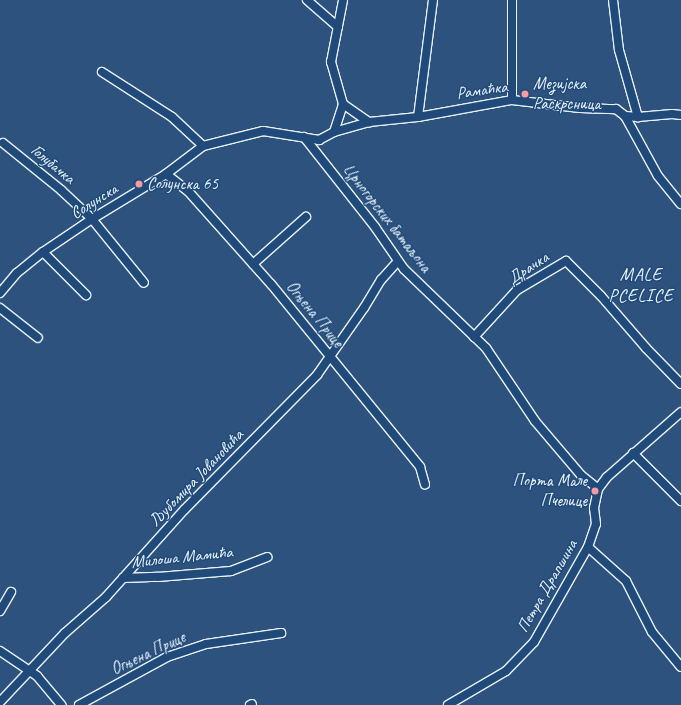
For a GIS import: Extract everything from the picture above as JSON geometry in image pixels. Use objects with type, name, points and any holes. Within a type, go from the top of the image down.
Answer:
[{"type":"street","points":[[307,0],[338,27]]},
{"type":"street","points":[[304,137],[319,140],[334,132],[342,104],[331,62],[343,0]]},
{"type":"street","points":[[418,117],[433,0]]},
{"type":"street","points":[[512,0],[512,100]]},
{"type":"street","points":[[613,0],[619,50],[638,118],[672,114],[681,115]]},
{"type":"street","points":[[102,72],[172,118],[203,146]]},
{"type":"street","name":"Рамаћка","points":[[334,132],[369,122],[418,117],[512,100],[580,108],[616,109],[625,116],[638,118]]},
{"type":"street","points":[[342,104],[369,122]]},
{"type":"street","points":[[625,116],[658,176],[681,204]]},
{"type":"street","name":"Солунска","points":[[0,293],[17,273],[43,252],[92,219],[166,174],[203,146],[263,131],[304,137]]},
{"type":"street","name":"Црногорских батаљона","points":[[304,137],[375,227],[404,269],[486,348],[534,422],[581,474],[598,489]]},
{"type":"street","name":"Голубачка","points":[[3,143],[60,190],[92,219],[144,283]]},
{"type":"street","name":"Огњена Прице","points":[[166,174],[188,191],[253,264],[420,467],[425,484]]},
{"type":"street","points":[[253,264],[306,217]]},
{"type":"street","points":[[43,252],[86,295]]},
{"type":"street","name":"Љубомира Јовановића","points":[[0,702],[64,633],[106,597],[185,509],[317,375],[381,280],[398,261]]},
{"type":"street","name":"Драчка","points":[[474,337],[517,290],[566,261],[601,296],[646,348],[681,384]]},
{"type":"street","points":[[0,308],[38,338]]},
{"type":"street","points":[[598,489],[607,477],[681,412]]},
{"type":"street","points":[[632,454],[681,501]]},
{"type":"street","name":"Петра Драпшина","points":[[451,704],[506,671],[534,642],[588,547],[596,524],[594,508],[598,489]]},
{"type":"street","points":[[588,547],[626,581],[652,632],[681,667]]},
{"type":"street","name":"Милоша Мамића","points":[[123,578],[158,577],[231,571],[267,558]]},
{"type":"street","points":[[0,611],[12,592]]},
{"type":"street","name":"Огњена Прице","points":[[79,705],[167,657],[206,644],[281,633]]},
{"type":"street","points":[[0,651],[29,669],[42,680],[60,705]]},
{"type":"place","name":"Мезијска Раскрсница","points":[[525,94]]},
{"type":"place","name":"Солунска 65","points":[[139,184]]},
{"type":"place","name":"Порта Мале Пчелице","points":[[595,491]]},
{"type":"district","name":"MALE PCELICE","points":[[641,285]]}]
